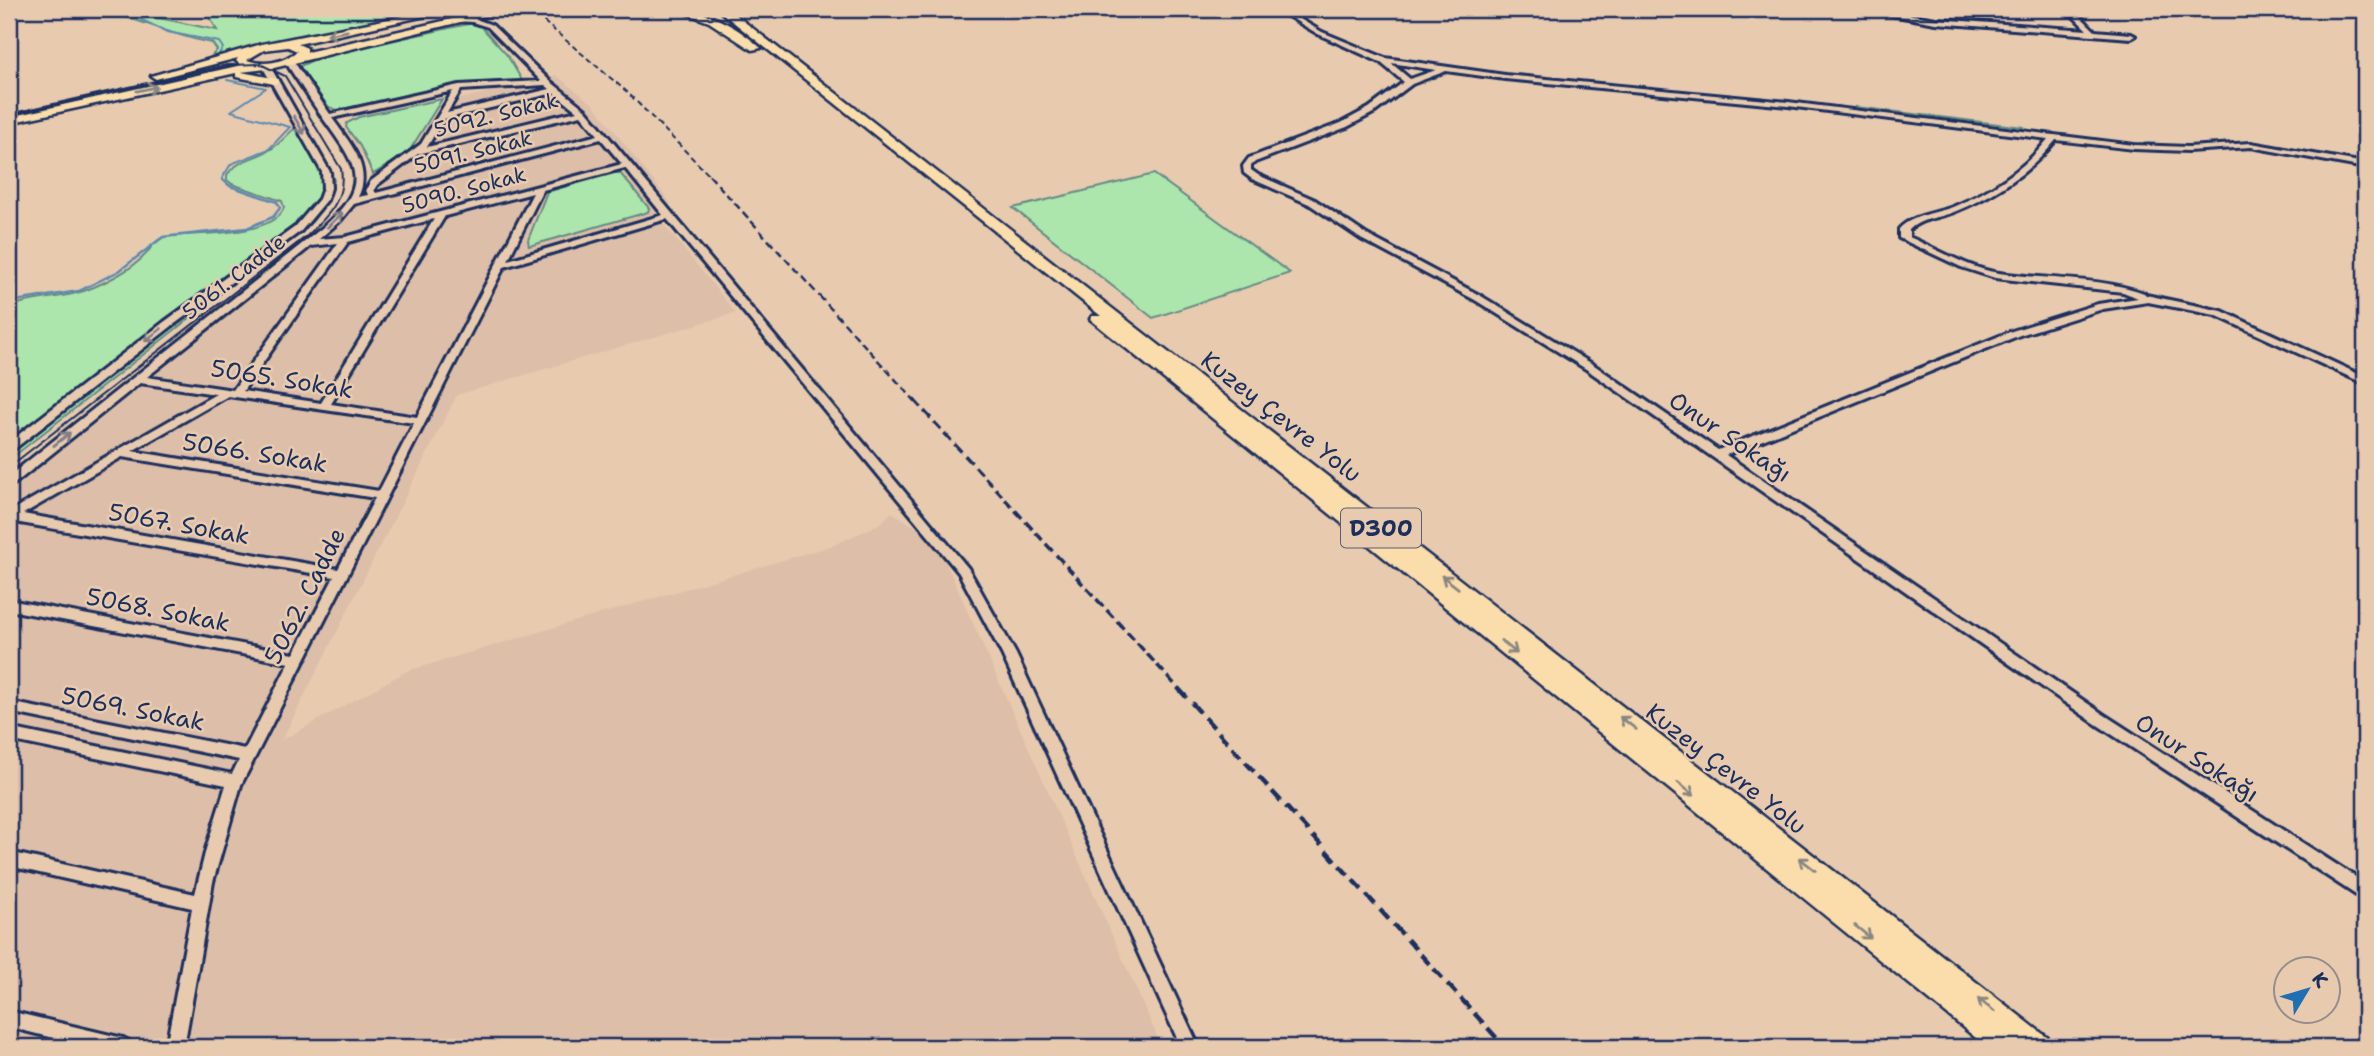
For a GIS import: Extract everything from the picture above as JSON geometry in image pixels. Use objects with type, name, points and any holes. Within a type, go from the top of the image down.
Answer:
[{"type":"highway","points":[[9,109],[251,51],[452,9]]},
{"type":"highway","points":[[489,19],[508,9]]},
{"type":"highway","points":[[251,51],[241,60],[244,64],[266,66],[458,20],[489,19],[517,9]]},
{"type":"highway","points":[[679,9],[723,26],[772,59]]},
{"type":"highway","name":"Kuzey Çevre Yolu","points":[[708,9],[2006,1047]]},
{"type":"highway","name":"Kuzey Çevre Yolu","points":[[722,9],[2039,1047]]},
{"type":"highway","points":[[377,25],[368,30],[369,34],[389,37]]},
{"type":"highway","points":[[279,45],[302,48],[301,54],[292,59]]},
{"type":"highway","points":[[9,120],[253,66]]},
{"type":"highway","points":[[216,75],[246,75],[274,81]]},
{"type":"street","points":[[121,9],[137,12]]},
{"type":"street","points":[[1279,9],[1320,33],[1383,60],[2153,148],[2251,145],[2365,165]]},
{"type":"street","points":[[1868,9],[1936,21],[2131,36]]},
{"type":"street","points":[[1884,9],[1939,18],[2093,33]]},
{"type":"street","points":[[2070,9],[2093,33]]},
{"type":"street","points":[[489,19],[551,86],[583,112],[604,136],[964,571],[1009,654],[1190,1047]]},
{"type":"street","points":[[292,59],[359,166],[359,183],[351,202]]},
{"type":"street","points":[[1383,60],[1409,82]]},
{"type":"street","name":"5061. Cadde","points":[[9,447],[167,324],[298,229],[320,206],[327,188],[326,172],[266,66]]},
{"type":"street","name":"Onur Sokağı","points":[[1447,68],[1409,82],[1362,116],[1322,135],[1255,159],[1248,164],[1247,171],[1255,177],[1306,198],[1364,237],[1506,315],[1720,454],[2098,718],[2365,892]]},
{"type":"street","points":[[326,117],[459,88],[551,86]]},
{"type":"street","points":[[442,117],[551,86]]},
{"type":"street","points":[[373,196],[370,190],[374,183],[418,152],[459,88]]},
{"type":"street","name":"5092. Sokak","points":[[418,152],[583,112]]},
{"type":"street","name":"5091. Sokak","points":[[351,202],[604,136]]},
{"type":"street","points":[[2055,136],[2041,155],[2019,173],[1968,202],[1910,223],[1904,229],[1903,238],[1964,265],[1995,275],[2124,289],[2144,298],[2218,313],[2365,381]]},
{"type":"street","name":"5090. Sokak","points":[[308,243],[345,240],[628,165]]},
{"type":"street","name":"5062. Cadde","points":[[175,1047],[199,902],[213,846],[236,781],[540,188]]},
{"type":"street","name":"5061. Cadde","points":[[9,482],[308,243],[351,202]]},
{"type":"street","points":[[324,407],[442,214]]},
{"type":"street","points":[[501,265],[668,216]]},
{"type":"street","points":[[9,516],[231,393],[345,240]]},
{"type":"street","points":[[1720,454],[2016,332],[2102,306],[2140,302],[2144,298]]},
{"type":"street","name":"5065. Sokak","points":[[138,379],[420,421]]},
{"type":"street","name":"5066. Sokak","points":[[120,453],[382,495]]},
{"type":"street","name":"5067. Sokak","points":[[9,516],[342,574]]},
{"type":"street","name":"5068. Sokak","points":[[9,605],[298,660]]},
{"type":"street","name":"5069. Sokak","points":[[9,707],[249,756]]},
{"type":"street","name":"5069. Sokak","points":[[9,734],[236,781]]},
{"type":"street","points":[[9,859],[199,902]]},
{"type":"street","points":[[9,1019],[123,1047]]},
{"type":"shaded area","points":[[556,75],[594,105],[670,202],[670,210],[661,221],[736,313],[457,395],[282,740],[407,671],[834,545],[879,524],[892,512],[922,531],[943,556],[1162,1047],[9,1047],[9,492],[333,230],[363,199],[370,179],[370,167],[345,128]]},
{"type":"green space","points":[[86,9],[116,9],[217,30],[205,9],[428,9],[209,59],[217,50],[212,43],[118,15]]},
{"type":"green space","points":[[477,22],[507,55],[522,80],[457,84],[337,110],[329,107],[298,67],[322,56]]},
{"type":"green space","points":[[442,99],[408,153],[373,174],[360,146],[346,127],[347,123],[359,117]]},
{"type":"green space","points":[[1856,107],[2023,127],[2024,130],[1856,110]]},
{"type":"green space","points":[[302,123],[334,180],[329,200],[312,222],[9,460],[9,348],[16,336],[9,327],[9,307],[73,294],[100,284],[134,265],[164,237],[248,229],[277,218],[284,208],[282,201],[232,184],[227,180],[227,175],[242,162],[275,146]]},
{"type":"green space","points":[[620,173],[649,208],[648,212],[529,246],[528,240],[547,192]]},
{"type":"green space","points":[[1154,174],[1290,273],[1153,318],[1013,208]]},
{"type":"waterway","points":[[108,9],[136,17],[167,32],[219,42],[223,48],[218,55]]},
{"type":"waterway","points":[[223,177],[231,164],[269,149],[290,127],[231,111],[266,88],[227,80]]},
{"type":"waterway","points":[[9,302],[79,291],[119,271],[163,237],[247,228],[273,217],[280,208],[277,202],[230,186],[223,177]]},
{"type":"tram line","points":[[9,114],[227,65],[260,64],[285,76],[341,169],[342,180],[334,206],[308,235],[9,467]]},
{"type":"railway","points":[[529,9],[626,91],[711,177]]},
{"type":"railway","points":[[709,175],[916,402]]},
{"type":"railway","points":[[914,400],[1180,690]]},
{"type":"railway","points":[[1178,688],[1505,1047]]}]
